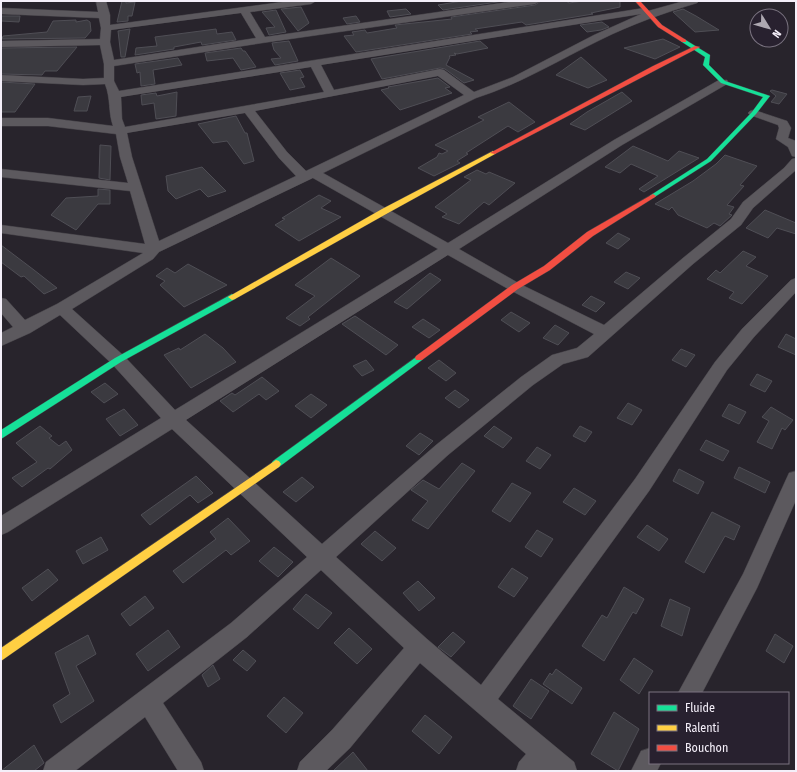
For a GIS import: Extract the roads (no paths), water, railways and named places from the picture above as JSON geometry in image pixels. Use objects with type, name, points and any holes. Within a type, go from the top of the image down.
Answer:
[{"type":"street","points":[[101,1],[105,15],[105,42],[109,64],[109,82],[115,95],[116,119],[121,131],[126,157],[154,249]]},
{"type":"street","points":[[106,28],[212,11],[244,10],[311,1]]},
{"type":"street","points":[[109,64],[498,4],[536,1]]},
{"type":"street","points":[[1,655],[246,486],[515,287],[547,268],[590,234],[686,176],[703,164],[724,145],[754,113],[767,96],[723,82],[706,65],[708,56],[697,47],[675,37],[637,1]]},
{"type":"street","points":[[115,95],[314,63],[648,13],[694,1]]},
{"type":"street","points":[[244,10],[262,40]]},
{"type":"street","points":[[1,11],[105,15]]},
{"type":"street","points":[[1,340],[62,308],[148,256],[154,249],[472,96],[510,82],[598,36],[648,13]]},
{"type":"street","points":[[1,44],[105,42]]},
{"type":"street","points":[[1,435],[118,360],[277,273],[385,211],[607,92],[697,47]]},
{"type":"street","points":[[314,63],[331,94]]},
{"type":"street","points":[[1,122],[48,122],[121,131],[331,94],[440,72],[472,96]]},
{"type":"street","points":[[1,78],[109,82]]},
{"type":"street","points":[[1,526],[174,420],[504,213],[681,105],[723,82]]},
{"type":"street","points":[[248,109],[283,155],[308,174],[385,211],[515,287],[606,333]]},
{"type":"street","points":[[754,113],[783,123],[785,128],[782,139],[795,146],[796,154]]},
{"type":"street","points":[[55,771],[239,630],[442,450],[527,381],[558,359],[582,353],[688,261],[736,222],[748,206],[788,171],[796,162]]},
{"type":"street","points":[[1,173],[135,188]]},
{"type":"street","points":[[1,229],[118,246],[154,249]]},
{"type":"street","points":[[483,701],[642,485],[721,366],[748,333],[796,283]]},
{"type":"street","points":[[1,303],[24,329]]},
{"type":"street","points":[[62,308],[118,360],[174,420],[419,647],[565,771]]},
{"type":"street","points":[[691,692],[750,581],[796,479]]},
{"type":"street","points":[[310,771],[340,739],[419,647]]},
{"type":"street","points":[[148,700],[192,771]]},
{"type":"street","points":[[528,771],[544,752]]},
{"type":"street","points":[[643,771],[649,762]]}]
